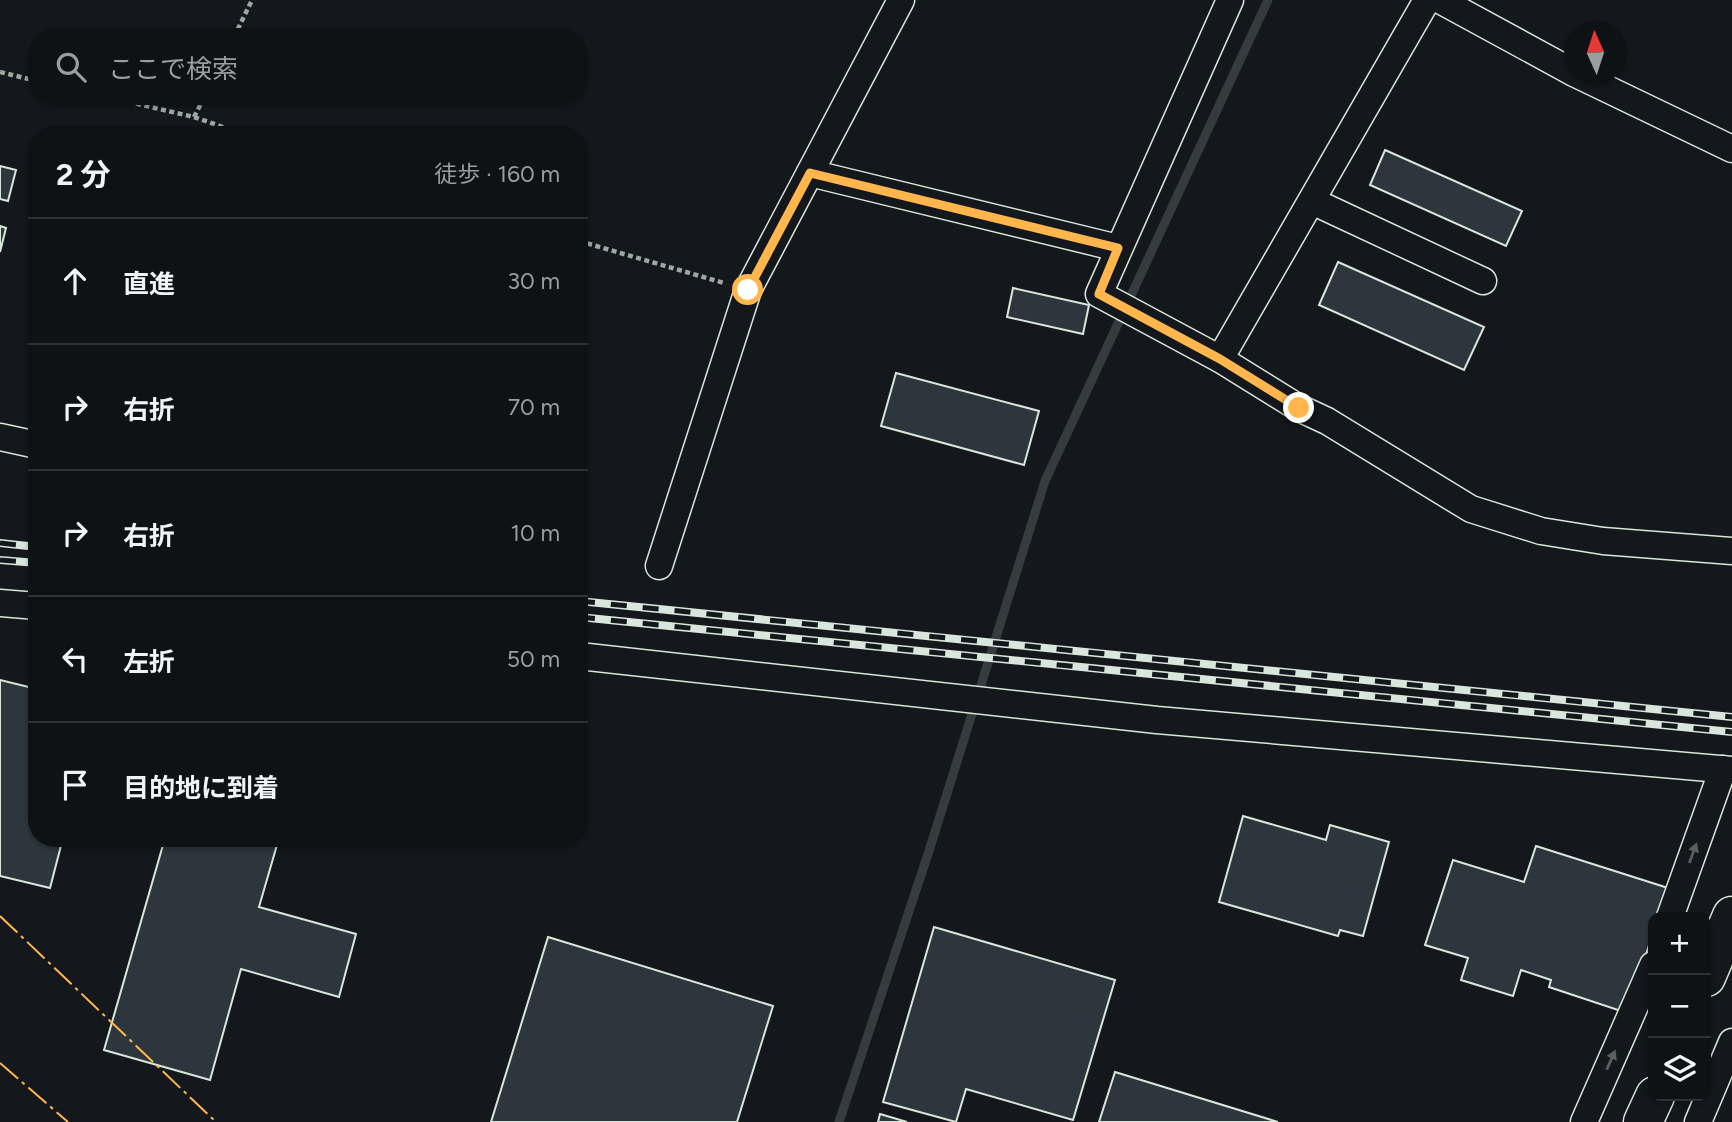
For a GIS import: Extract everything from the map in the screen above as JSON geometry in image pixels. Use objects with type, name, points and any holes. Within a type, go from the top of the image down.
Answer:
[{"type":"main road","points":[[1707,975],[1732,916]]},
{"type":"main road","points":[[1643,1122],[1653,1101]]},
{"type":"street","points":[[659,566],[748,290],[901,0]]},
{"type":"street","points":[[1230,0],[1099,294],[1220,359],[1471,509],[1541,531],[1603,541],[1732,551]]},
{"type":"street","points":[[1220,359],[1427,0]]},
{"type":"street","points":[[1440,0],[1564,67]]},
{"type":"street","points":[[1598,84],[1732,149]]},
{"type":"street","points":[[810,173],[1118,248]]},
{"type":"street","points":[[1312,201],[1483,281]]},
{"type":"street","points":[[0,438],[28,443]]},
{"type":"street","points":[[0,603],[28,605]]},
{"type":"street","points":[[588,657],[1157,720],[1728,769],[1672,912]]},
{"type":"street","points":[[1584,1122],[1649,975]]},
{"type":"street","points":[[1698,1122],[1732,1042]]},
{"type":"path","points":[[238,28],[252,0]]},
{"type":"path","points":[[0,72],[28,79]]},
{"type":"path","points":[[142,105],[220,126]]},
{"type":"path","points":[[194,117],[200,105]]},
{"type":"path","points":[[588,244],[748,290]]},
{"type":"building","points":[[1385,150],[1522,211],[1506,246],[1370,185]]},
{"type":"building","points":[[0,166],[16,170],[8,201],[0,199]]},
{"type":"building","points":[[0,226],[6,228],[0,252]]},
{"type":"building","points":[[1338,262],[1484,327],[1464,370],[1319,305]]},
{"type":"building","points":[[1013,288],[1089,305],[1083,334],[1007,317]]},
{"type":"building","points":[[896,373],[1039,411],[1024,465],[881,426]]},
{"type":"building","points":[[0,680],[28,687],[28,847],[61,847],[50,888],[0,876]]},
{"type":"building","points":[[1243,816],[1326,840],[1330,825],[1389,842],[1363,936],[1340,930],[1338,936],[1219,902]]},
{"type":"building","points":[[1536,846],[1668,888],[1660,912],[1648,912],[1648,948],[1627,1013],[1549,987],[1551,980],[1521,970],[1513,996],[1461,980],[1468,958],[1425,945],[1453,860],[1524,882]]},
{"type":"building","points":[[162,847],[276,847],[259,907],[356,934],[339,997],[241,969],[210,1080],[104,1050]]},
{"type":"building","points":[[934,927],[1115,980],[1073,1120],[966,1089],[956,1122],[883,1102]]},
{"type":"building","points":[[548,937],[773,1006],[737,1122],[491,1122]]},
{"type":"building","points":[[1115,1072],[1278,1122],[1099,1122]]},
{"type":"building","points":[[880,1114],[907,1122],[878,1122]]},
{"type":"waterway","points":[[839,1122],[929,851],[1045,481],[1268,0]]},
{"type":"railway","points":[[0,543],[28,546]]},
{"type":"railway","points":[[0,560],[28,562]]},
{"type":"railway","points":[[588,602],[1732,717]]},
{"type":"railway","points":[[588,618],[1732,732]]},
{"type":"power","points":[[0,916],[216,1122]]},
{"type":"power","points":[[0,1063],[68,1122]]},
{"type":"route","points":[[748,290],[810,173],[1118,248],[1099,294],[1220,359],[1299,408]]}]
